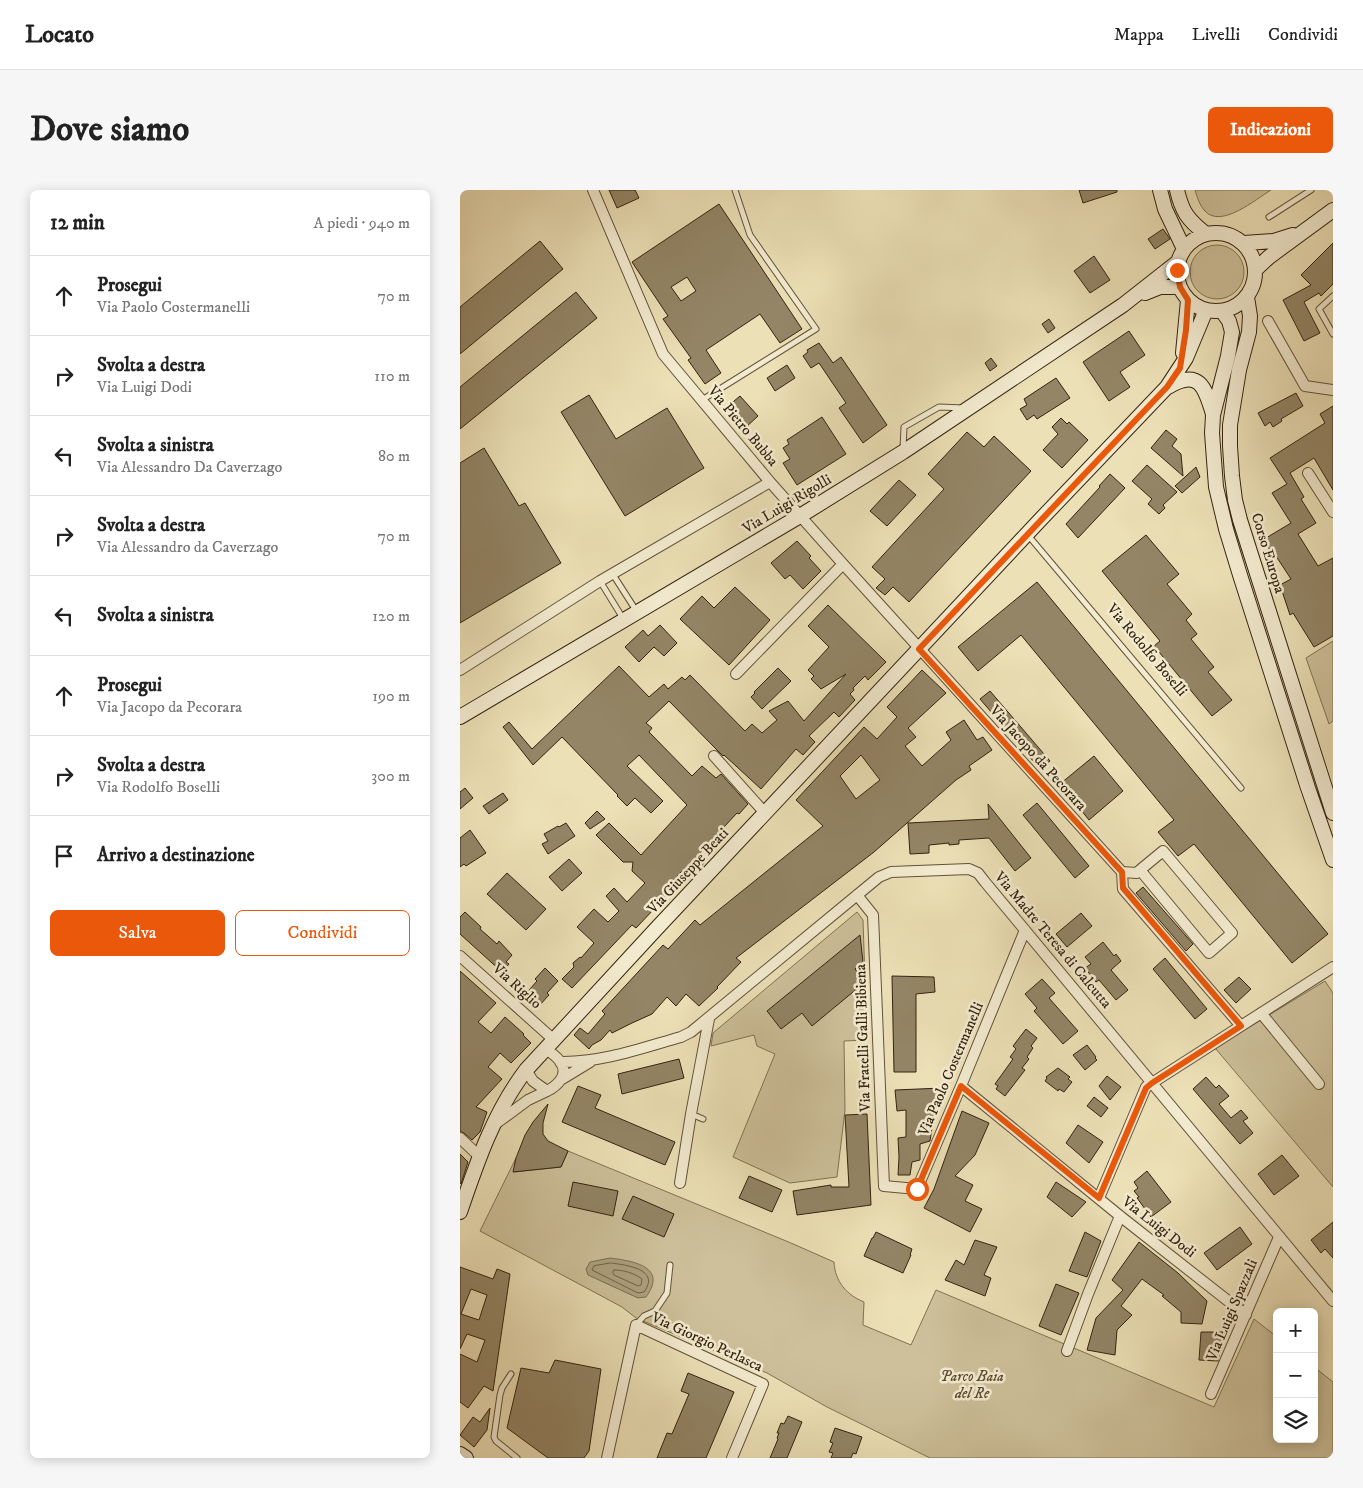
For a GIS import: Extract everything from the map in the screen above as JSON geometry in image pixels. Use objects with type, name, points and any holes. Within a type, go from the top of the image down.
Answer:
[{"type":"main road","points":[[1160,190],[1181,255]]},
{"type":"main road","points":[[1177,190],[1182,208],[1192,223],[1206,234]]},
{"type":"main road","points":[[1256,269],[1269,257],[1333,210]]},
{"type":"main road","points":[[1244,243],[1274,241],[1310,227]]},
{"type":"main road","points":[[1219,233],[1232,236],[1244,243],[1250,251],[1256,269],[1255,279],[1247,297],[1240,304],[1222,311],[1206,310],[1196,306],[1188,300],[1180,287],[1177,270],[1181,255],[1190,242],[1206,234],[1219,233]]},
{"type":"main road","name":"Via Luigi Rigolli","points":[[462,713],[800,516],[903,452],[1122,305],[1181,255]]},
{"type":"main road","name":"Via Luigi Rigolli","points":[[1122,305],[1153,289],[1168,286],[1180,287]]},
{"type":"main road","name":"Corso Europa","points":[[1247,297],[1250,316],[1249,332],[1239,370],[1230,425],[1231,463],[1235,500],[1333,812]]},
{"type":"main road","points":[[1180,368],[1188,300]]},
{"type":"main road","points":[[919,649],[1167,387],[1180,368],[1193,343],[1206,310]]},
{"type":"main road","points":[[1222,311],[1231,326],[1231,342],[1213,415],[1212,433],[1216,487],[1226,529],[1308,788],[1333,860]]},
{"type":"main road","points":[[1167,387],[1182,379],[1190,379],[1199,384],[1207,395],[1213,415]]},
{"type":"main road","name":"Via Giuseppe Beati","points":[[460,1212],[479,1156],[511,1092],[526,1070],[919,649]]},
{"type":"main road","points":[[460,1454],[466,1458]]},
{"type":"street","name":"Via Pietro Bubba","points":[[593,190],[663,354],[770,482],[919,649]]},
{"type":"street","points":[[1268,321],[1305,386],[1333,390]]},
{"type":"street","points":[[1308,473],[1333,512]]},
{"type":"street","points":[[460,670],[600,581],[770,482]]},
{"type":"street","points":[[736,674],[843,564]]},
{"type":"street","name":"Via Jacopo da Pecorara","points":[[919,649],[1122,872]]},
{"type":"street","points":[[714,756],[766,812]]},
{"type":"street","points":[[1140,870],[1208,952],[1232,933],[1163,850],[1140,870],[1137,873],[1122,872],[1123,888],[1241,1026]]},
{"type":"street","name":"Via Madre Teresa di Calcutta","points":[[560,1062],[593,1060],[681,1037],[691,1032],[879,877],[891,872],[969,869],[978,873],[1333,1300]]},
{"type":"street","name":"Via Fratelli Galli Bibiena","points":[[857,895],[874,916],[884,1186]]},
{"type":"street","name":"Via Paolo Costermanelli","points":[[884,1186],[917,1189],[1024,930]]},
{"type":"street","name":"Via Riglio","points":[[460,956],[550,1044]]},
{"type":"street","points":[[1099,1198],[1145,1091],[1152,1083],[1333,967]]},
{"type":"street","points":[[1261,1013],[1318,1084]]},
{"type":"street","points":[[680,1183],[708,1019]]},
{"type":"street","points":[[550,1044],[563,1069],[562,1079]]},
{"type":"street","name":"Via Madre Teresa di Calcutta","points":[[547,1091],[557,1085],[562,1079],[593,1060]]},
{"type":"street","points":[[526,1070],[532,1081],[547,1091]]},
{"type":"street","name":"Via Luigi Dodi","points":[[961,1086],[1120,1216],[1246,1315]]},
{"type":"street","name":"Via Giuseppe Beati","points":[[494,1126],[528,1100],[547,1091]]},
{"type":"street","points":[[460,1138],[479,1156]]},
{"type":"street","points":[[1067,1351],[1120,1216]]},
{"type":"street","name":"Via Luigi Spazzali","points":[[1211,1394],[1279,1237]]},
{"type":"street","name":"Via Giorgio Perlasca","points":[[607,1458],[636,1325],[763,1384],[732,1458]]},
{"type":"lane","points":[[702,401],[816,329],[750,235],[735,190]]},
{"type":"lane","points":[[1269,217],[1311,190]]},
{"type":"lane","points":[[1333,296],[1319,309],[1333,334]]},
{"type":"lane","points":[[903,452],[904,427],[939,406],[969,408]]},
{"type":"lane","name":"Via Rodolfo Boselli","points":[[1027,534],[1242,788]]},
{"type":"lane","points":[[612,574],[637,612]]},
{"type":"lane","points":[[600,581],[624,620]]},
{"type":"lane","points":[[691,1114],[703,1119]]},
{"type":"lane","points":[[636,1325],[644,1316],[655,1312],[667,1293],[670,1265]]},
{"type":"lane","points":[[511,1374],[500,1395],[494,1437],[517,1458]]},
{"type":"green space","points":[[1195,190],[1271,190],[1238,211],[1220,217],[1212,216],[1205,211],[1200,204]]},
{"type":"green space","points":[[1217,245],[1227,247],[1236,253],[1242,262],[1244,272],[1242,282],[1236,291],[1227,297],[1217,299],[1207,297],[1198,291],[1192,282],[1190,272],[1192,262],[1198,253],[1207,247]]},
{"type":"green space","points":[[1333,641],[1333,721],[1329,724],[1306,658]]},
{"type":"green space","points":[[857,912],[863,920],[867,1040],[844,1041],[845,1110],[837,1177],[790,1183],[733,1157],[775,1054],[757,1046],[754,1035],[711,1046],[713,1033]]},
{"type":"green space","points":[[1325,981],[1333,993],[1333,1187],[1215,1048]]},
{"type":"green space","name":"Parco Baia del Re","points":[[568,1151],[834,1262],[839,1282],[852,1296],[864,1302],[863,1325],[911,1345],[936,1290],[1214,1407],[1254,1319],[1273,1334],[1273,1443],[1318,1443],[1318,1370],[1333,1382],[1333,1458],[930,1458],[827,1407],[767,1373],[636,1318],[622,1307],[480,1231],[516,1158],[514,1172],[561,1167]]},
{"type":"water","points":[[610,1258],[638,1264],[651,1272],[653,1279],[652,1287],[646,1297],[638,1298],[588,1275],[586,1269],[590,1262]]},
{"type":"building","points":[[609,190],[635,190],[639,198],[617,208]]},
{"type":"building","points":[[1079,190],[1117,190],[1117,192],[1083,203]]},
{"type":"building","points":[[719,204],[802,329],[780,343],[760,314],[706,350],[721,373],[705,384],[688,360],[691,358],[663,319],[668,316],[632,262]],"holes":[[[687,277],[696,291],[681,301],[671,287]]]},
{"type":"building","points":[[1163,229],[1170,239],[1155,249],[1148,239]]},
{"type":"building","points":[[540,241],[563,269],[460,354],[460,307]]},
{"type":"building","points":[[1333,243],[1333,284],[1321,296],[1319,293],[1304,302],[1320,333],[1304,341],[1283,300],[1311,285],[1301,275]]},
{"type":"building","points":[[1094,256],[1110,280],[1090,293],[1074,271]]},
{"type":"building","points":[[576,292],[597,318],[460,429],[460,387]]},
{"type":"building","points":[[1049,319],[1055,328],[1048,333],[1042,324]]},
{"type":"building","points":[[1129,331],[1145,355],[1120,372],[1130,387],[1109,401],[1083,362]]},
{"type":"building","points":[[819,343],[833,363],[841,357],[887,425],[863,443],[839,408],[846,403],[819,363],[811,368],[803,356],[808,352],[807,350]]},
{"type":"building","points":[[991,358],[997,366],[990,371],[985,363]]},
{"type":"building","points":[[787,365],[795,378],[775,391],[767,378]]},
{"type":"building","points":[[1056,378],[1070,398],[1037,419],[1034,415],[1027,420],[1020,409],[1027,405],[1024,399]]},
{"type":"building","points":[[1296,393],[1303,406],[1281,419],[1282,421],[1273,427],[1270,422],[1265,426],[1258,413]]},
{"type":"building","points":[[589,395],[616,439],[667,408],[704,468],[625,516],[561,412]]},
{"type":"building","points":[[740,396],[758,416],[745,428],[727,407]]},
{"type":"building","points":[[1333,406],[1333,490],[1314,458],[1290,473],[1304,497],[1301,499],[1316,523],[1298,534],[1318,566],[1333,558],[1333,636],[1314,647],[1293,613],[1290,615],[1280,585],[1291,579],[1272,550],[1270,552],[1266,538],[1291,523],[1272,493],[1287,484],[1270,458],[1325,423],[1320,414]]},
{"type":"building","points":[[822,417],[846,454],[797,485],[783,463],[790,459],[783,448],[789,444],[787,440]]},
{"type":"building","points":[[1061,418],[1067,424],[1069,422],[1088,440],[1062,468],[1043,450],[1058,434],[1052,427]]},
{"type":"building","points":[[1166,430],[1177,439],[1172,446],[1181,454],[1183,476],[1151,448]]},
{"type":"building","points":[[967,432],[984,447],[994,436],[1031,471],[909,602],[893,587],[885,595],[876,588],[885,579],[872,567],[944,489],[928,474]]},
{"type":"building","points":[[484,448],[519,506],[525,503],[561,563],[460,623],[460,463]]},
{"type":"building","points":[[1147,465],[1177,492],[1163,505],[1165,508],[1159,514],[1148,504],[1152,499],[1132,481]]},
{"type":"building","points":[[1196,467],[1200,477],[1182,493],[1175,486]]},
{"type":"building","points":[[1110,474],[1125,488],[1078,538],[1066,524]]},
{"type":"building","points":[[899,480],[916,495],[887,526],[870,511]]},
{"type":"building","points":[[1146,535],[1179,574],[1167,584],[1192,614],[1186,620],[1197,634],[1191,639],[1214,667],[1208,672],[1232,700],[1212,716],[1154,646],[1160,641],[1102,571]]},
{"type":"building","points":[[797,541],[811,556],[809,558],[821,571],[803,589],[790,575],[785,579],[771,563]]},
{"type":"building","points":[[1037,582],[1328,934],[1292,963],[1194,844],[1178,856],[1158,832],[1174,820],[1021,635],[978,671],[958,647]]},
{"type":"building","points":[[735,587],[770,620],[729,665],[680,619],[702,596],[714,608]]},
{"type":"building","points":[[828,605],[886,662],[868,680],[865,676],[853,688],[854,690],[850,694],[855,700],[839,717],[834,712],[809,736],[815,742],[803,755],[796,749],[761,789],[723,756],[669,701],[646,723],[652,728],[649,732],[692,776],[702,766],[716,778],[721,774],[748,804],[739,814],[737,813],[698,855],[705,862],[690,878],[682,871],[670,884],[674,887],[654,909],[636,928],[632,925],[572,988],[562,979],[574,967],[573,963],[581,958],[594,943],[577,927],[594,909],[608,922],[619,911],[606,896],[614,888],[627,902],[645,883],[632,871],[633,862],[623,862],[596,835],[609,823],[641,855],[687,805],[639,755],[627,766],[663,801],[651,813],[635,798],[627,806],[562,737],[533,765],[503,727],[509,722],[532,749],[619,666],[649,697],[664,684],[668,689],[682,677],[685,680],[690,675],[745,731],[752,724],[762,733],[777,720],[769,711],[788,701],[804,721],[846,674],[821,689],[811,679],[814,676],[808,670],[829,647],[808,626]]},
{"type":"building","points":[[660,625],[677,643],[664,656],[654,647],[639,662],[625,647],[643,630],[648,636]]},
{"type":"building","points":[[778,668],[791,681],[762,709],[751,697]]},
{"type":"building","points":[[922,670],[946,693],[908,728],[916,737],[905,746],[922,766],[951,740],[946,732],[964,720],[977,740],[983,737],[992,750],[969,766],[971,770],[956,780],[874,852],[736,958],[741,962],[699,1006],[686,994],[676,1006],[667,997],[652,1014],[612,1033],[610,1030],[589,1049],[574,1035],[580,1028],[588,1034],[605,1014],[602,1011],[663,945],[668,949],[695,920],[700,925],[823,826],[796,800],[864,727],[877,739],[897,717],[887,707]],"holes":[[[861,755],[880,780],[856,799],[840,776]]]},
{"type":"building","points":[[990,691],[1050,761],[1040,769],[980,699]]},
{"type":"building","points":[[1094,756],[1123,791],[1089,820],[1060,784]]},
{"type":"building","points":[[465,788],[473,798],[460,809],[460,792]]},
{"type":"building","points":[[503,793],[508,800],[489,814],[483,806]]},
{"type":"building","points":[[1037,803],[1089,866],[1075,878],[1023,815]]},
{"type":"building","points":[[988,804],[1031,858],[1015,871],[989,838],[959,840],[959,844],[929,845],[929,853],[910,854],[908,823],[989,819]]},
{"type":"building","points":[[597,811],[605,819],[590,829],[585,823]]},
{"type":"building","points":[[566,823],[575,836],[548,854],[542,844],[548,841],[544,834]]},
{"type":"building","points":[[470,830],[486,853],[466,866],[464,864],[460,867],[460,838]]},
{"type":"building","points":[[569,859],[582,873],[562,891],[549,877]]},
{"type":"building","points":[[507,873],[546,909],[526,930],[487,894]]},
{"type":"building","points":[[1143,887],[1193,944],[1186,951],[1136,893]]},
{"type":"building","points":[[465,912],[481,927],[480,929],[497,944],[499,941],[512,955],[506,962],[509,964],[502,972],[460,934],[460,917]]},
{"type":"building","points":[[1081,913],[1092,926],[1067,947],[1056,934]]},
{"type":"building","points":[[860,935],[863,962],[855,969],[865,982],[812,1026],[802,1013],[781,1029],[767,1011]]},
{"type":"building","points":[[1103,942],[1114,956],[1116,954],[1121,961],[1111,970],[1128,990],[1116,1000],[1099,980],[1096,982],[1085,968],[1091,964],[1085,957]]},
{"type":"building","points":[[1165,958],[1207,1009],[1195,1019],[1153,969]]},
{"type":"building","points":[[545,968],[558,981],[538,1007],[536,1005],[534,1007],[523,997]]},
{"type":"building","points":[[460,971],[496,1003],[478,1022],[491,1033],[505,1017],[531,1043],[511,1063],[500,1053],[488,1067],[502,1079],[476,1107],[487,1112],[480,1132],[472,1140],[460,1131]]},
{"type":"building","points":[[892,976],[934,977],[935,992],[916,994],[916,1072],[894,1072]]},
{"type":"building","points":[[1239,977],[1251,989],[1236,1003],[1224,990]]},
{"type":"building","points":[[1042,979],[1055,993],[1049,998],[1078,1031],[1063,1044],[1034,1011],[1037,1008],[1025,994]]},
{"type":"building","points":[[1026,1029],[1037,1038],[1031,1046],[1033,1048],[1027,1057],[1029,1059],[1022,1068],[1025,1070],[1005,1096],[996,1089],[998,1086],[995,1084],[1013,1059],[1010,1057],[1016,1049],[1013,1046]]},
{"type":"building","points":[[1087,1045],[1097,1060],[1085,1070],[1073,1055]]},
{"type":"building","points":[[679,1059],[684,1078],[622,1094],[618,1074]]},
{"type":"building","points":[[1058,1068],[1070,1077],[1068,1079],[1072,1082],[1064,1092],[1059,1089],[1058,1091],[1045,1081],[1046,1077]]},
{"type":"building","points":[[1107,1076],[1121,1087],[1110,1100],[1099,1086]]},
{"type":"building","points":[[1206,1077],[1216,1088],[1219,1085],[1229,1096],[1219,1104],[1231,1118],[1241,1110],[1248,1118],[1243,1121],[1253,1133],[1240,1144],[1193,1089]]},
{"type":"building","points":[[578,1086],[601,1095],[595,1108],[675,1142],[665,1165],[562,1122]]},
{"type":"building","points":[[942,1088],[941,1108],[935,1108],[930,1141],[920,1144],[920,1160],[912,1162],[910,1175],[898,1175],[898,1138],[906,1137],[906,1110],[897,1111],[895,1090]]},
{"type":"building","points":[[1094,1097],[1108,1108],[1101,1117],[1087,1106]]},
{"type":"building","points":[[548,1104],[543,1123],[543,1134],[548,1141],[568,1151],[561,1167],[513,1172],[525,1135]]},
{"type":"building","points":[[962,1111],[989,1123],[975,1155],[955,1176],[973,1185],[965,1201],[982,1209],[970,1232],[924,1208],[934,1189]]},
{"type":"building","points":[[867,1114],[871,1205],[797,1215],[793,1191],[831,1185],[831,1187],[849,1187],[845,1115]]},
{"type":"building","points":[[1078,1125],[1103,1142],[1089,1163],[1066,1143]]},
{"type":"building","points":[[460,1154],[468,1162],[461,1184],[460,1183]]},
{"type":"building","points":[[1282,1155],[1299,1176],[1274,1195],[1258,1174]]},
{"type":"building","points":[[1147,1171],[1171,1202],[1151,1217],[1134,1191],[1138,1188],[1134,1182]]},
{"type":"building","points":[[749,1176],[782,1190],[772,1212],[739,1198]]},
{"type":"building","points":[[573,1182],[618,1191],[613,1216],[568,1206]]},
{"type":"building","points":[[1056,1182],[1086,1202],[1072,1217],[1047,1197]]},
{"type":"building","points":[[633,1196],[674,1214],[664,1237],[622,1219]]},
{"type":"building","points":[[1333,1222],[1333,1258],[1325,1249],[1321,1253],[1311,1240]]},
{"type":"building","points":[[1240,1227],[1252,1244],[1217,1270],[1204,1253]]},
{"type":"building","points":[[876,1232],[912,1249],[903,1273],[864,1256]]},
{"type":"building","points":[[1085,1232],[1101,1241],[1087,1277],[1069,1271]]},
{"type":"building","points":[[975,1240],[997,1247],[984,1275],[991,1278],[985,1296],[945,1280],[956,1260],[964,1265]]},
{"type":"building","points":[[1139,1242],[1178,1273],[1207,1301],[1202,1324],[1181,1323],[1181,1312],[1162,1296],[1164,1295],[1142,1279],[1121,1306],[1132,1315],[1117,1330],[1115,1355],[1087,1350],[1096,1318],[1123,1290],[1112,1280]]},
{"type":"building","points":[[460,1267],[493,1279],[497,1269],[510,1274],[493,1391],[484,1386],[468,1408],[460,1402],[460,1354],[477,1362],[485,1340],[467,1334],[460,1349]],"holes":[[[471,1289],[487,1295],[479,1320],[461,1314]]]},
{"type":"building","points":[[1056,1284],[1079,1293],[1061,1335],[1039,1326]]},
{"type":"building","points":[[1201,1332],[1223,1332],[1218,1361],[1199,1360]]},
{"type":"building","points":[[555,1360],[601,1369],[589,1451],[584,1458],[548,1458],[507,1428],[521,1368],[549,1373]]},
{"type":"building","points":[[688,1373],[734,1392],[706,1458],[657,1458],[667,1433],[672,1434],[689,1394],[681,1391]]},
{"type":"building","points":[[490,1408],[487,1430],[474,1447],[460,1435],[473,1417],[480,1422]]},
{"type":"building","points":[[788,1416],[802,1422],[787,1458],[770,1458],[778,1439],[779,1433],[777,1433],[781,1423],[784,1424]]},
{"type":"building","points":[[835,1428],[862,1437],[856,1454],[853,1453],[851,1458],[831,1458],[833,1453],[829,1452],[833,1443],[830,1442]]},
{"type":"route","points":[[917,1189],[961,1086],[1099,1198],[1146,1088],[1241,1026],[1123,888],[1122,872],[919,649],[1167,387],[1175,376],[1180,368],[1188,300],[1180,287],[1177,270]]}]
